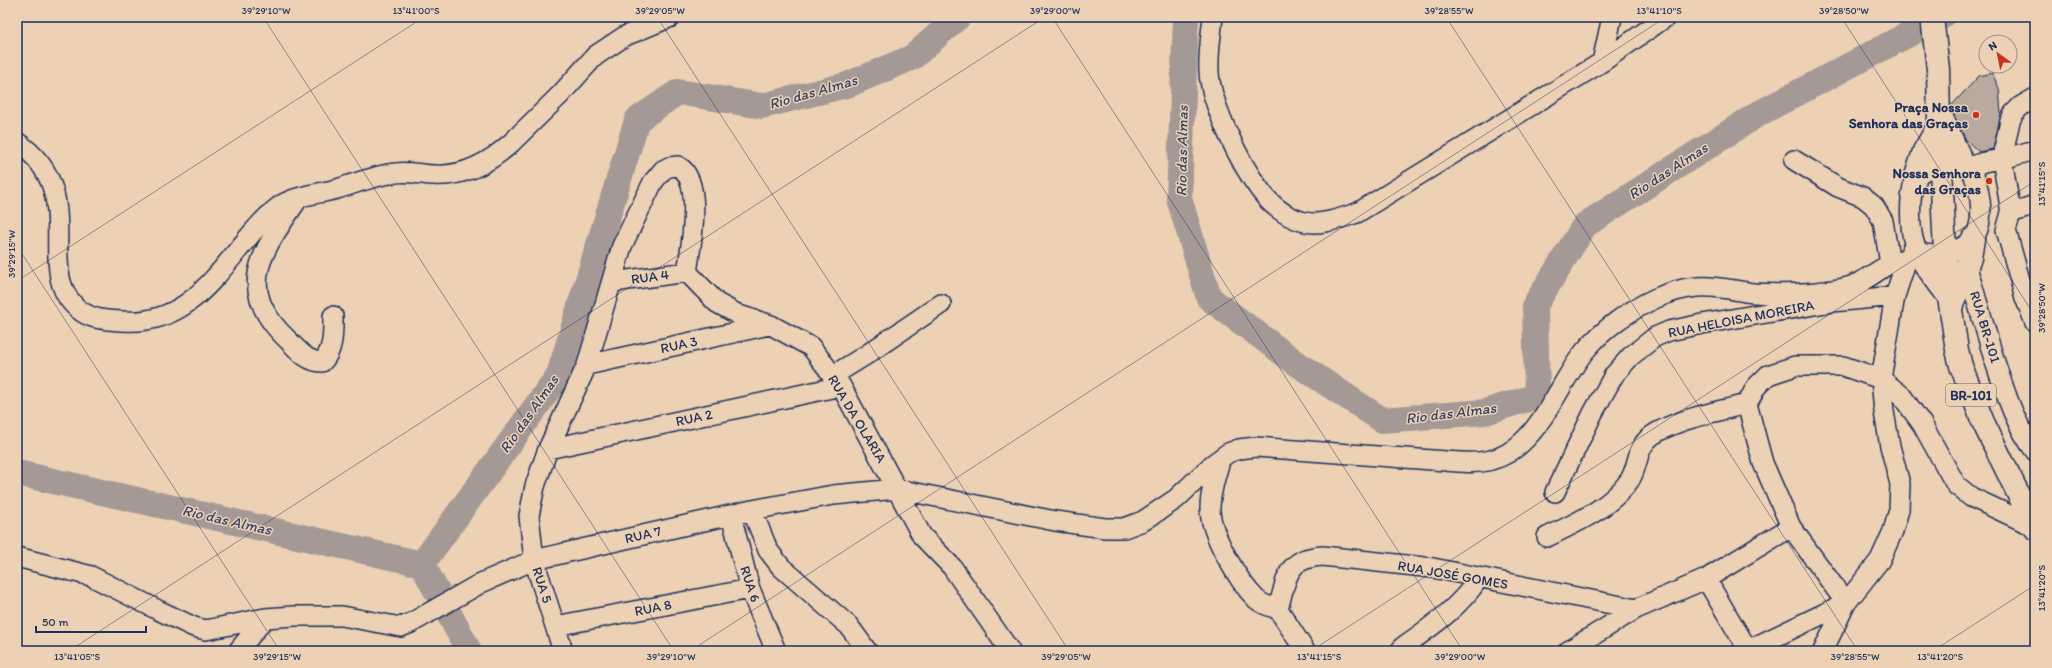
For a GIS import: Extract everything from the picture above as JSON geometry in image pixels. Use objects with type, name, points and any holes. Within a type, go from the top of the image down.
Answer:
[{"type":"highway","name":"BR-101","points":[[1932,17],[1938,69],[1945,253],[1950,302],[1960,366],[1996,451],[2034,527]]},
{"type":"highway","points":[[1939,118],[1954,141],[1966,165]]},
{"type":"highway","points":[[1915,179],[1924,151],[1939,118]]},
{"type":"highway","points":[[1950,302],[1967,267],[1975,236]]},
{"type":"highway","points":[[1907,255],[1926,266],[1950,302]]},
{"type":"street","points":[[17,142],[34,155],[49,178],[55,193],[58,216],[57,266],[63,290],[72,303],[83,313],[95,318],[130,322],[145,321],[182,308],[206,287],[264,220],[279,207],[298,198],[398,172],[454,175],[480,165],[506,148],[604,49],[625,36],[671,17]]},
{"type":"street","points":[[1213,17],[1209,72],[1212,94],[1230,136],[1260,191],[1281,212],[1302,222],[1331,222],[1357,213],[1602,62],[1666,17]]},
{"type":"street","points":[[1602,62],[1612,17]]},
{"type":"street","points":[[2035,98],[2026,102],[2014,113],[2010,122],[2002,159],[2008,222],[2024,298],[2035,322]]},
{"type":"street","points":[[1823,651],[1846,603],[1880,560],[1893,531],[1899,510],[1900,484],[1890,446],[1884,412],[1881,379],[1895,296],[1907,255],[1910,199],[1915,179],[1918,174],[1941,165],[1966,165],[2002,159],[2035,150]]},
{"type":"street","points":[[1794,160],[1838,187],[1863,196],[1874,206],[1907,255]]},
{"type":"street","points":[[1966,165],[1977,184],[1979,223],[1975,236]]},
{"type":"street","name":"RUA 5","points":[[563,651],[534,560],[529,516],[537,479],[548,449],[587,365],[622,246],[653,182],[663,170],[669,167],[678,166],[683,169],[689,177],[695,216],[687,272]]},
{"type":"street","points":[[298,198],[260,262],[256,289],[259,300],[267,317],[282,335],[304,356],[314,362],[322,362],[328,356],[333,337],[332,316]]},
{"type":"street","points":[[1907,255],[1933,255],[1945,253],[1964,246],[1975,236],[2008,222],[2035,205]]},
{"type":"street","name":"RUA 7","points":[[17,557],[91,576],[194,628],[206,630],[219,629],[265,618],[294,616],[342,616],[401,627],[411,623],[481,583],[534,560],[752,510],[832,495],[897,489],[1055,521],[1105,528],[1124,528],[1143,520],[1176,499],[1221,458],[1239,448],[1256,447],[1446,461],[1473,462],[1492,460],[1508,453],[1520,444],[1530,433],[1548,409],[1583,353],[1592,343],[1618,321],[1647,303],[1662,296],[1696,287],[1769,293],[1845,288],[1863,282],[1907,255]]},
{"type":"street","name":"RUA BR-101","points":[[1967,267],[2012,412],[2025,438],[2035,451]]},
{"type":"street","name":"RUA 4","points":[[612,282],[687,272]]},
{"type":"street","name":"RUA DA OLARIA","points":[[687,272],[717,303],[738,315],[771,325],[810,347],[836,381],[922,536],[952,567],[1010,651]]},
{"type":"street","name":"RUA HELOISA MOREIRA","points":[[1555,492],[1596,407],[1614,375],[1631,356],[1655,337],[1669,331],[1702,324],[1832,302],[1895,296]]},
{"type":"street","name":"RUA 2","points":[[548,449],[836,381],[866,355],[941,304]]},
{"type":"street","name":"RUA 3","points":[[587,365],[771,325]]},
{"type":"street","points":[[1846,603],[1791,527],[1763,463],[1747,404],[1756,387],[1768,375],[1795,366],[1843,366],[1881,379],[1901,395],[1922,424],[1956,485],[1971,498],[2034,527]]},
{"type":"street","points":[[1547,537],[1581,521],[1608,503],[1630,481],[1640,450],[1647,439],[1655,434],[1699,416],[1747,404]]},
{"type":"street","points":[[1221,458],[1210,508],[1214,529],[1223,548],[1246,586],[1264,605],[1278,609],[1304,651]]},
{"type":"street","points":[[752,510],[765,543],[781,567],[849,626],[867,651]]},
{"type":"street","name":"RUA 6","points":[[731,515],[750,589],[773,650]]},
{"type":"street","points":[[1568,651],[1636,609],[1706,578],[1791,527]]},
{"type":"street","name":"RUA JOSÉ GOMES","points":[[1278,609],[1289,572],[1296,563],[1311,556],[1433,568],[1636,609]]},
{"type":"street","points":[[1400,651],[1404,646],[1440,619],[1472,589],[1478,578]]},
{"type":"street","points":[[1706,578],[1747,651],[1846,603]]},
{"type":"street","name":"RUA 8","points":[[555,626],[750,589]]},
{"type":"street","points":[[238,651],[265,618]]},
{"type":"building","name":"Praça Nossa Senhora das Graças","points":[[1992,74],[1999,88],[2001,115],[1993,149],[1979,152],[1966,140],[1951,110],[1951,106],[1979,76]]},
{"type":"waterway","name":"Rio das Almas","points":[[17,473],[422,564],[559,375],[637,120],[678,92],[762,106],[847,85],[913,57],[958,17]]},
{"type":"waterway","name":"Rio das Almas","points":[[1186,17],[1179,198],[1209,298],[1299,365],[1382,420],[1485,412],[1537,396],[1535,305],[1585,225],[1758,114],[1941,17]]},
{"type":"waterway","points":[[422,564],[469,651]]},
{"type":"place","name":"Praça Nossa Senhora das Graças","points":[[1976,115]]},
{"type":"place","name":"Nossa Senhora das Graças","points":[[1989,181]]}]
